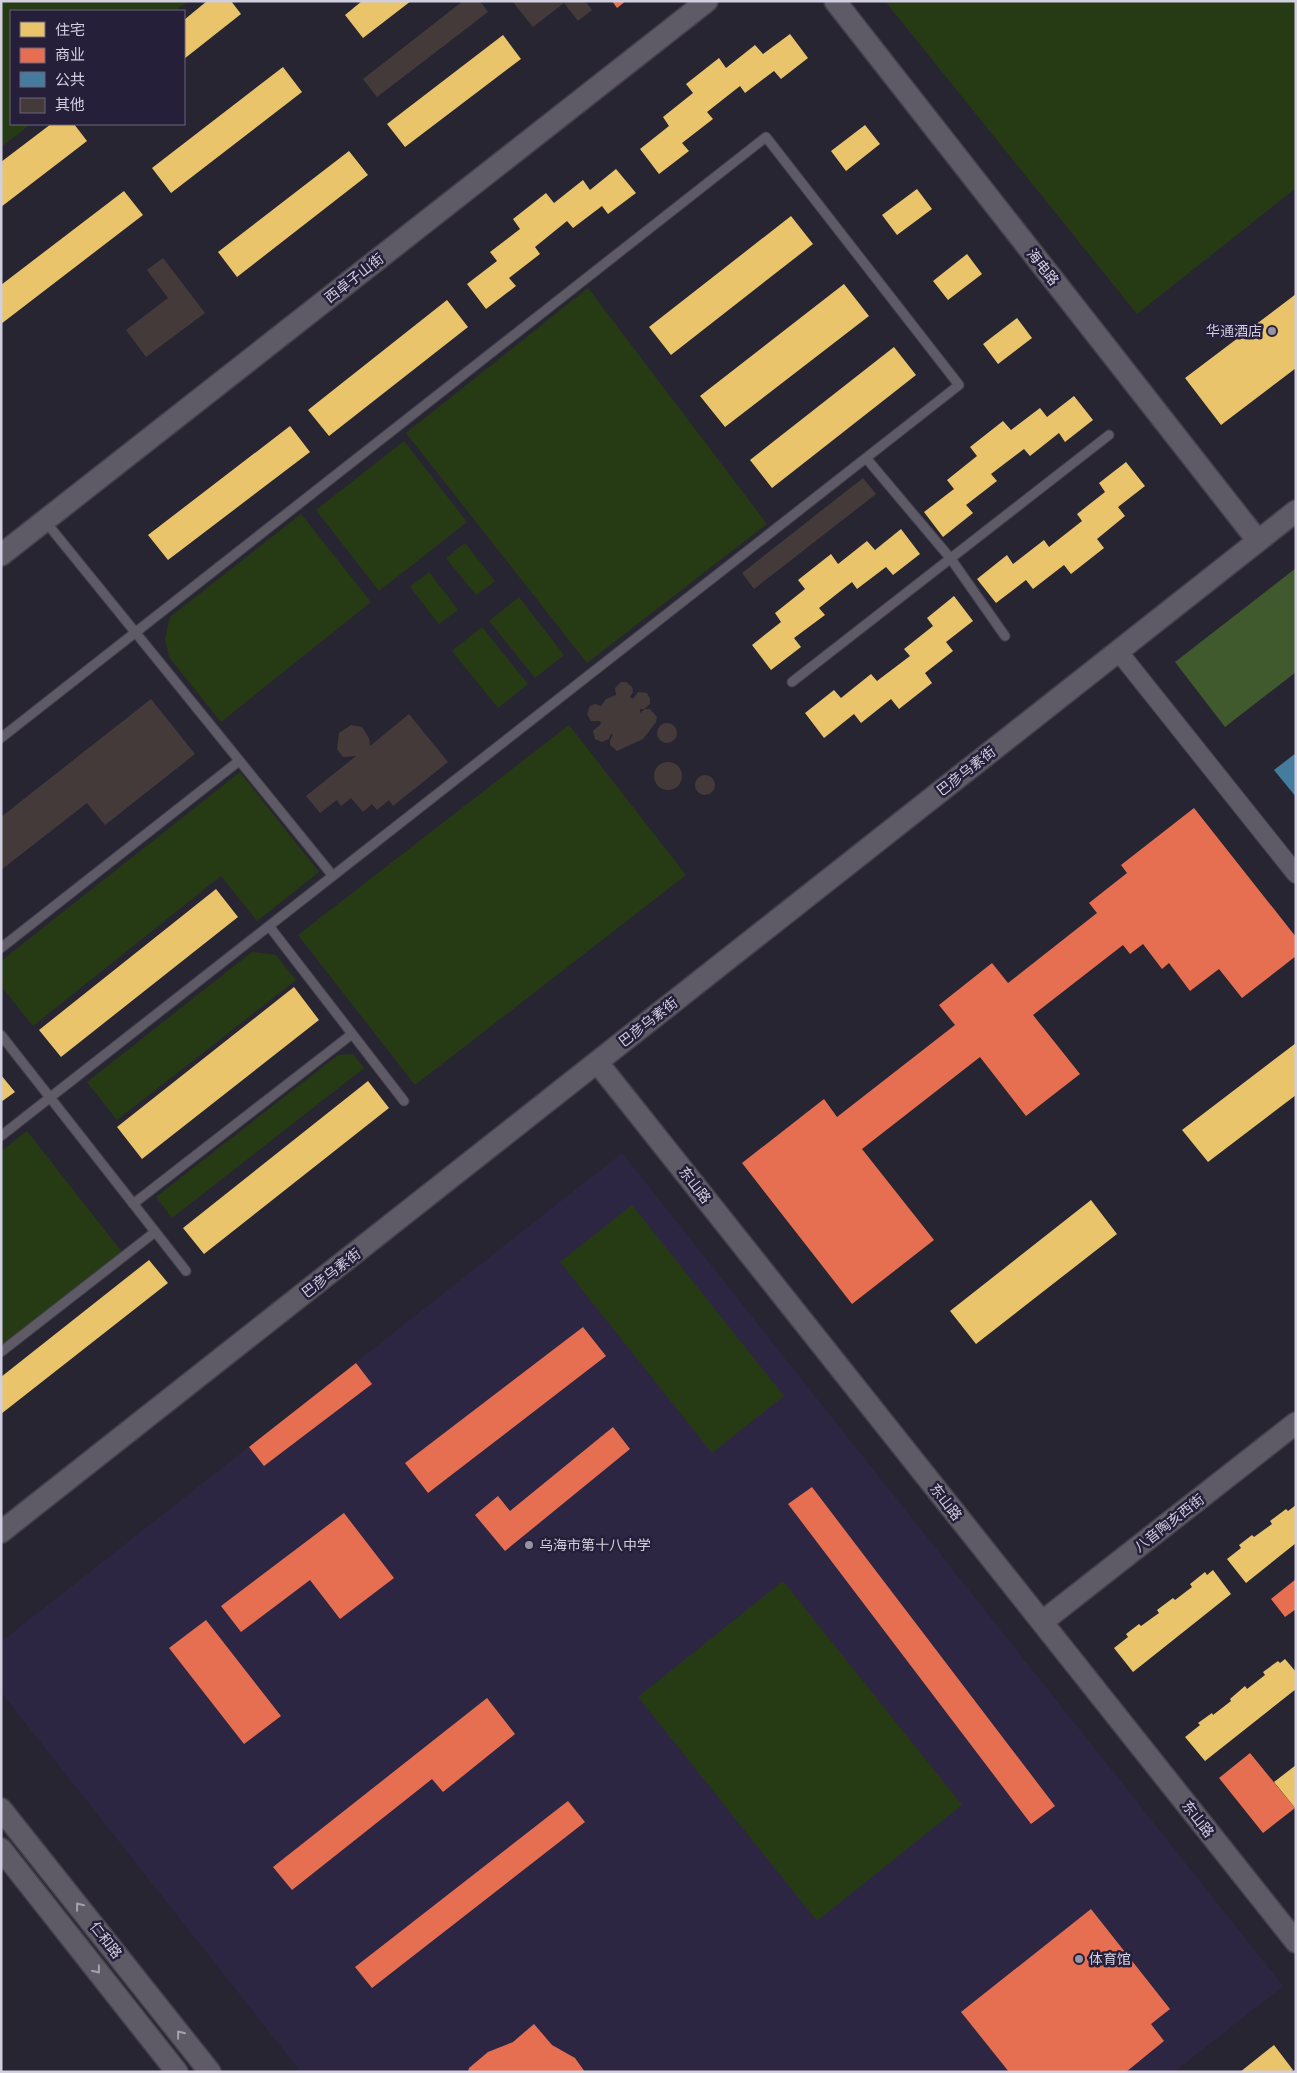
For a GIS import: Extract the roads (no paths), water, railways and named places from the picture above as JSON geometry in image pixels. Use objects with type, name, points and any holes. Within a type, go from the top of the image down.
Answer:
[{"type":"street","name":"西卓子山街","points":[[1,554],[707,1]]},
{"type":"street","name":"海电路","points":[[835,1],[1251,532]]},
{"type":"street","name":"巴彦乌素街","points":[[1,1516],[1296,497]]},
{"type":"street","name":"巴彦乌素街","points":[[1,1532],[1296,511]]},
{"type":"street","points":[[1118,651],[1296,874]]},
{"type":"street","name":"东山路","points":[[597,1062],[1296,1942]]},
{"type":"street","name":"八音陶亥西街","points":[[1042,1622],[1296,1423]]},
{"type":"street","name":"仁和路","points":[[1,1809],[210,2072]]},
{"type":"street","name":"仁和路","points":[[1,1849],[177,2072]]},
{"type":"lane","points":[[1,738],[766,136],[959,386],[1,1136]]},
{"type":"lane","points":[[792,682],[1109,435]]},
{"type":"lane","points":[[866,458],[951,559],[1006,636]]},
{"type":"lane","points":[[44,521],[333,876]]},
{"type":"lane","points":[[1,948],[239,761]]},
{"type":"lane","points":[[269,926],[404,1101]]},
{"type":"lane","points":[[133,1204],[352,1034]]},
{"type":"lane","points":[[1,1035],[186,1271]]},
{"type":"lane","points":[[1,1352],[155,1232]]},
{"type":"place","name":"华通酒店","points":[[1272,331]]},
{"type":"place","name":"乌海市第十八中学","points":[[529,1545]]},
{"type":"place","name":"体育馆","points":[[1079,1959]]}]
